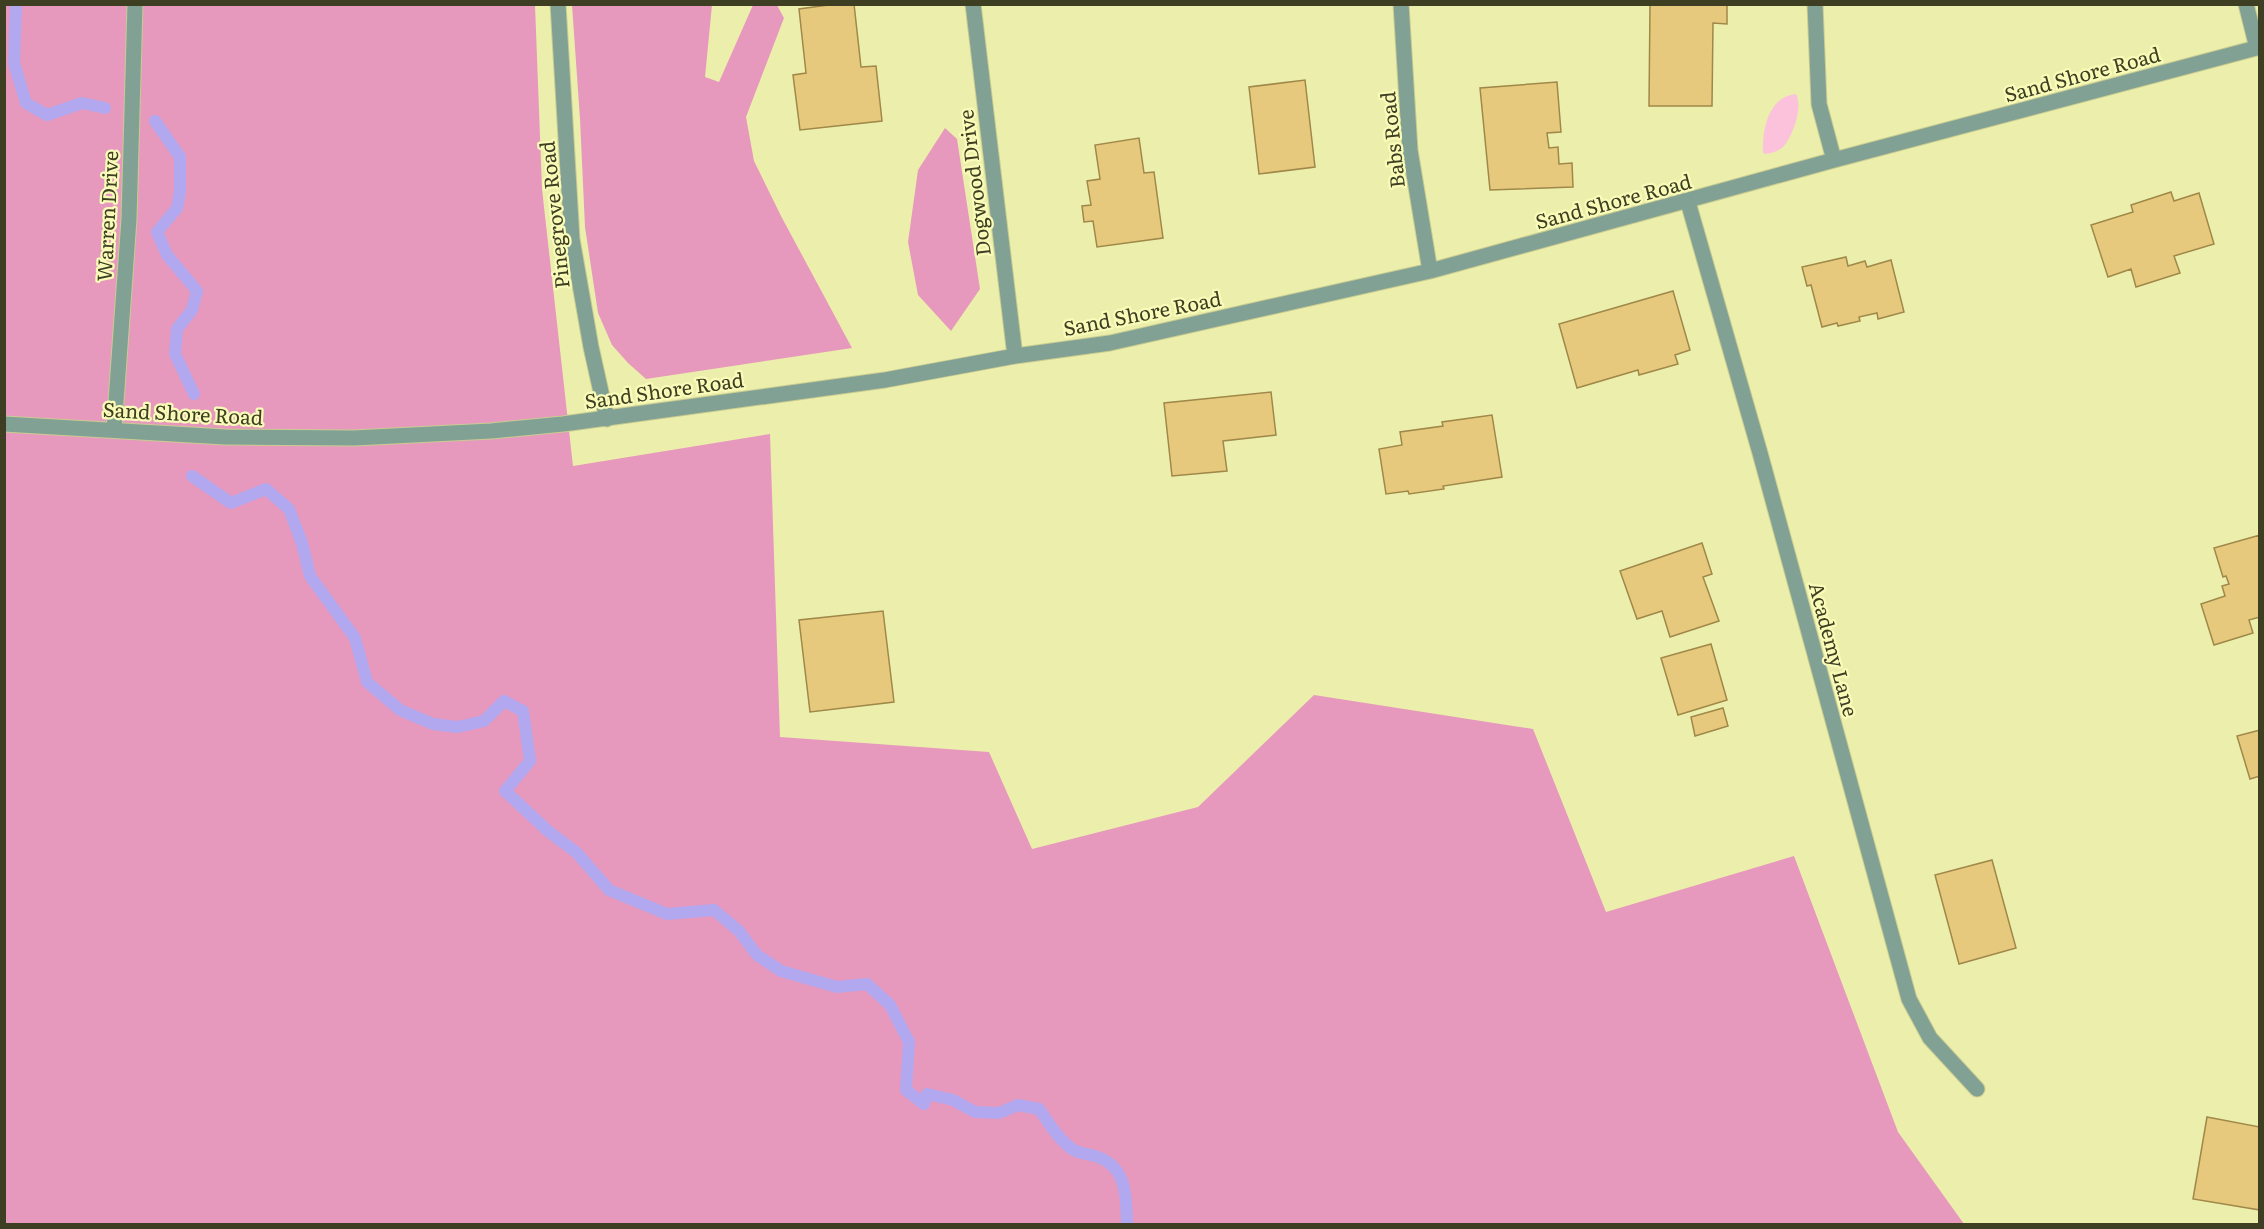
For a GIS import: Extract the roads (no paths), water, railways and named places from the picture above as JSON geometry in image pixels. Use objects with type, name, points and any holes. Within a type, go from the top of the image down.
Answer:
[{"type":"street","name":"Warren Drive","points":[[114,430],[129,219],[135,4]]},
{"type":"street","name":"Pinegrove Road","points":[[558,4],[572,239],[591,347],[607,418]]},
{"type":"street","name":"Dogwood Drive","points":[[973,4],[1015,356]]},
{"type":"street","name":"Babs Road","points":[[1401,4],[1410,150],[1430,271]]},
{"type":"street","points":[[1815,4],[1819,104],[1834,160]]},
{"type":"street","points":[[2246,4],[2258,48]]},
{"type":"street","name":"Sand Shore Road","points":[[4,424],[225,437],[354,438],[491,431],[607,418],[885,380],[1015,356],[1110,343],[1430,271],[1688,202],[1834,160],[2258,48]]},
{"type":"street","name":"Academy Lane","points":[[1688,202],[1766,476],[1908,999],[1930,1038],[1977,1089]]},
{"type":"waterway","points":[[16,4],[14,63],[26,103],[47,115],[82,103],[105,108]]},
{"type":"waterway","points":[[155,121],[180,157],[180,192],[177,208],[157,232],[167,255],[197,291],[192,310],[177,329],[175,354],[194,394]]},
{"type":"waterway","points":[[192,476],[231,503],[266,489],[289,509],[302,543],[310,576],[355,638],[367,682],[400,710],[433,724],[458,727],[484,721],[504,701],[523,711],[530,761],[505,791],[548,831],[577,853],[609,890],[667,914],[714,910],[739,931],[757,955],[781,971],[837,987],[867,984],[890,1005],[909,1042],[906,1090],[924,1104],[927,1094],[953,1100],[975,1112],[999,1113],[1018,1105],[1039,1109],[1058,1136],[1072,1149],[1098,1157],[1115,1169],[1123,1185],[1127,1224]]}]
